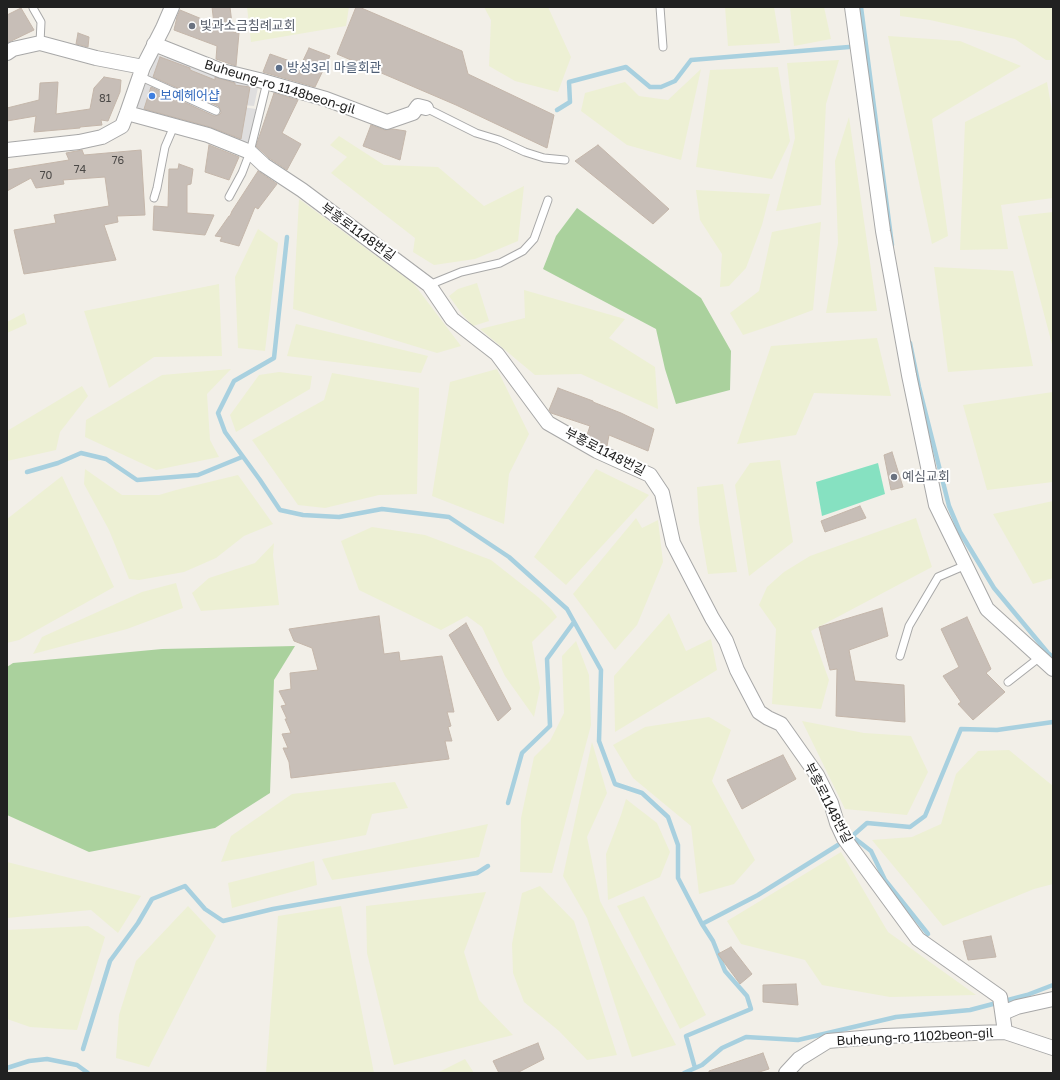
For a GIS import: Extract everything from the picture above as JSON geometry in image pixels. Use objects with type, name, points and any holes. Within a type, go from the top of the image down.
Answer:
[{"type":"street","points":[[7,150],[79,142],[102,137],[122,126],[141,71],[172,7]]},
{"type":"street","points":[[852,7],[883,230],[911,382],[936,505],[987,609],[1053,669]]},
{"type":"street","points":[[7,53],[40,43],[141,71]]},
{"type":"street","name":"Buheung-ro 1148beon-gil","points":[[154,44],[222,71],[326,99],[387,122],[413,113],[422,104]]},
{"type":"street","name":"부흥로1148번길","points":[[127,113],[208,135],[250,152],[264,165],[302,190],[429,284],[452,319],[497,354],[548,423],[597,450],[650,475],[662,493],[673,543],[712,618],[726,641],[737,670],[759,712],[782,724],[817,775],[831,803],[844,838],[918,939],[1000,997],[1003,1013]]},
{"type":"street","points":[[1005,1032],[1003,1013],[1017,1007],[1053,999]]},
{"type":"street","name":"Buheung-ro 1102beon-gil","points":[[786,1073],[799,1059],[828,1041],[884,1036],[1005,1032],[1053,1048]]},
{"type":"lane","points":[[660,7],[663,47]]},
{"type":"lane","points":[[33,8],[41,22],[40,43]]},
{"type":"lane","points":[[141,71],[216,111]]},
{"type":"lane","points":[[229,198],[242,173],[250,152],[267,82]]},
{"type":"lane","points":[[422,104],[476,133],[499,140],[525,152],[544,158],[565,160]]},
{"type":"lane","points":[[154,198],[165,147],[174,126]]},
{"type":"lane","points":[[429,284],[461,272],[500,263],[523,251],[534,239],[548,200]]},
{"type":"lane","points":[[900,656],[909,626],[938,577],[966,565]]},
{"type":"lane","points":[[1008,682],[1040,657]]},
{"type":"shaded area","points":[[157,55],[259,83],[254,106],[221,103],[216,134],[135,111]]},
{"type":"shaded area","points":[[222,104],[256,109],[250,144],[217,135]]},
{"type":"green space","points":[[247,7],[349,7],[346,26],[251,42]]},
{"type":"green space","points":[[484,7],[548,7],[571,57],[558,92],[515,81],[489,66],[491,20]]},
{"type":"green space","points":[[725,7],[774,7],[780,43],[728,46]]},
{"type":"green space","points":[[790,7],[824,7],[831,39],[794,46]]},
{"type":"green space","points":[[900,7],[1053,7],[1053,60],[1046,60],[1015,39],[930,20],[900,16]]},
{"type":"green space","points":[[888,36],[960,41],[1021,66],[932,119],[948,236],[932,244]]},
{"type":"green space","points":[[839,60],[826,104],[821,205],[776,211],[795,138],[787,63]]},
{"type":"green space","points":[[778,67],[790,141],[772,179],[696,167],[710,70]]},
{"type":"green space","points":[[701,69],[681,160],[627,145],[581,111],[585,93],[625,82],[639,96],[668,100]]},
{"type":"green space","points":[[1047,82],[1053,117],[1053,198],[1001,205],[1008,249],[960,250],[965,122]]},
{"type":"green space","points":[[849,117],[877,311],[826,313],[838,243],[835,161]]},
{"type":"green space","points":[[339,136],[384,165],[438,167],[484,206],[524,186],[518,241],[475,259],[434,265],[413,252],[415,238],[331,173],[347,157],[330,145]]},
{"type":"green space","points":[[696,190],[770,194],[762,225],[746,268],[729,286],[720,287],[722,254],[700,220]]},
{"type":"green space","points":[[299,199],[414,284],[461,346],[437,353],[293,309]]},
{"type":"green space","points":[[577,208],[701,298],[731,351],[730,390],[676,404],[665,369],[656,329],[543,269],[556,236]]},
{"type":"green space","points":[[1053,212],[1053,348],[1018,216]]},
{"type":"green space","points":[[821,222],[813,310],[743,335],[730,313],[759,291],[772,232]]},
{"type":"green space","points":[[258,229],[278,243],[265,351],[238,348],[235,277]]},
{"type":"green space","points":[[934,267],[1013,271],[1033,366],[948,372]]},
{"type":"green space","points":[[477,283],[489,321],[473,326],[449,296],[458,289]]},
{"type":"green space","points":[[219,284],[222,356],[154,357],[109,388],[84,311]]},
{"type":"green space","points":[[524,290],[625,319],[609,338],[655,367],[658,409],[581,374],[535,375],[480,329],[525,318]]},
{"type":"green space","points":[[24,313],[27,324],[7,333],[7,322]]},
{"type":"green space","points":[[296,324],[428,356],[421,373],[287,356]]},
{"type":"green space","points":[[877,338],[891,396],[814,393],[796,435],[737,444],[771,346]]},
{"type":"green space","points":[[231,369],[207,394],[210,440],[219,457],[156,470],[85,437],[86,420],[162,375]]},
{"type":"green space","points":[[497,369],[529,434],[509,474],[504,524],[432,496],[450,382]]},
{"type":"green space","points":[[279,372],[312,376],[310,389],[236,432],[230,415],[259,375]]},
{"type":"green space","points":[[332,373],[419,388],[417,494],[379,495],[325,508],[298,505],[252,440],[324,400]]},
{"type":"green space","points":[[82,386],[88,396],[60,432],[56,450],[7,461],[7,431]]},
{"type":"green space","points":[[1053,392],[1053,482],[987,490],[963,405]]},
{"type":"green space","points":[[780,460],[793,542],[749,576],[735,485],[750,463]]},
{"type":"green space","points":[[878,463],[885,494],[822,516],[816,482]]},
{"type":"green space","points":[[85,469],[122,495],[159,495],[238,475],[273,524],[244,536],[216,558],[184,572],[139,580],[129,579],[109,530],[84,484]]},
{"type":"green space","points":[[596,469],[649,495],[566,585],[534,557]]},
{"type":"green space","points":[[62,476],[114,587],[19,640],[7,643],[7,519]]},
{"type":"green space","points":[[723,484],[737,572],[708,574],[699,522],[697,487]]},
{"type":"green space","points":[[1053,501],[1053,578],[1033,584],[993,514]]},
{"type":"green space","points":[[636,518],[642,528],[658,520],[663,562],[637,625],[615,650],[573,594]]},
{"type":"green space","points":[[916,518],[932,567],[811,631],[829,680],[821,709],[772,704],[776,629],[759,605],[767,587],[784,572],[810,556]]},
{"type":"green space","points":[[372,527],[425,535],[491,560],[551,609],[557,617],[532,642],[540,688],[534,717],[505,676],[482,627],[467,616],[441,630],[359,590],[341,541]]},
{"type":"green space","points":[[274,543],[273,555],[279,605],[201,611],[192,593],[209,578],[255,563]]},
{"type":"green space","points":[[176,583],[183,608],[127,629],[33,654],[42,637],[142,592]]},
{"type":"green space","points":[[669,613],[686,651],[711,639],[717,670],[615,732],[614,676]]},
{"type":"green space","points":[[576,641],[589,675],[591,725],[552,873],[520,872],[521,818],[534,757],[550,741],[564,713],[562,656]]},
{"type":"green space","points":[[295,646],[274,680],[270,793],[215,828],[89,852],[7,815],[7,667],[13,663],[162,649]]},
{"type":"green space","points":[[709,717],[731,730],[712,781],[755,860],[734,884],[699,894],[691,826],[633,778],[613,745],[645,727]]},
{"type":"green space","points":[[802,721],[864,733],[911,736],[928,772],[907,815],[845,809]]},
{"type":"green space","points":[[592,742],[607,793],[587,837],[600,901],[676,1045],[632,1057],[587,918],[563,876]]},
{"type":"green space","points":[[1009,750],[1053,786],[1053,884],[1034,889],[943,926],[872,840],[912,837],[941,824],[956,774],[978,751]]},
{"type":"green space","points":[[395,782],[408,808],[372,814],[366,835],[221,862],[231,836],[292,794]]},
{"type":"green space","points":[[626,799],[657,823],[670,852],[660,877],[608,900],[606,854]]},
{"type":"green space","points":[[488,824],[479,857],[332,880],[322,859]]},
{"type":"green space","points":[[841,852],[888,932],[976,995],[890,997],[822,985],[805,960],[741,944],[727,921]]},
{"type":"green space","points":[[314,861],[317,885],[232,908],[228,883]]},
{"type":"green space","points":[[7,862],[141,896],[118,933],[91,910],[7,918]]},
{"type":"green space","points":[[540,886],[574,921],[617,1055],[587,1060],[559,1031],[524,1002],[513,973],[512,944],[522,893]]},
{"type":"green space","points":[[486,892],[464,952],[479,1000],[513,1035],[394,1065],[367,953],[366,906]]},
{"type":"green space","points":[[644,896],[706,1015],[680,1029],[617,906]]},
{"type":"green space","points":[[188,906],[216,936],[149,1067],[116,1058],[119,1015],[136,961]]},
{"type":"green space","points":[[341,906],[374,1073],[266,1073],[278,916]]},
{"type":"green space","points":[[88,926],[105,937],[77,1030],[30,1027],[7,1019],[7,930]]},
{"type":"green space","points":[[465,1059],[474,1073],[437,1073]]},
{"type":"building","points":[[212,7],[230,7],[233,32],[239,33],[236,66],[216,59],[217,46],[174,30],[180,10],[214,24]]},
{"type":"building","points":[[356,7],[462,51],[468,74],[554,115],[547,148],[456,105],[337,54]]},
{"type":"building","points":[[21,8],[34,30],[7,43],[7,15]]},
{"type":"building","points":[[78,33],[89,37],[88,47],[76,44]]},
{"type":"building","points":[[309,48],[330,56],[315,87],[263,72],[270,54],[301,65]]},
{"type":"building","points":[[160,57],[190,68],[190,70],[215,80],[215,77],[235,83],[235,85],[250,87],[241,139],[210,127],[144,109],[151,87],[214,116],[221,113],[218,106],[153,77]]},
{"type":"building","points":[[104,77],[121,80],[120,92],[108,121],[101,120],[102,125],[34,132],[36,116],[7,121],[7,108],[39,100],[40,83],[58,82],[56,114],[90,109],[94,88]]},
{"type":"building","points":[[274,93],[298,100],[282,133],[301,144],[287,170],[269,158],[256,146]]},
{"type":"building","points":[[371,125],[385,130],[393,129],[406,131],[400,160],[363,146]]},
{"type":"building","points":[[209,145],[239,157],[229,180],[205,172]]},
{"type":"building","points":[[598,145],[669,209],[653,224],[575,161]]},
{"type":"building","points":[[82,150],[84,155],[141,150],[145,215],[117,216],[118,222],[104,225],[116,260],[24,274],[14,230],[56,223],[54,215],[109,206],[105,177],[63,180],[64,184],[36,188],[31,178],[7,191],[7,170],[69,160],[66,153]]},
{"type":"building","points":[[179,164],[193,169],[191,184],[187,185],[187,213],[214,215],[205,235],[153,230],[154,206],[168,207],[169,169],[178,169]]},
{"type":"building","points":[[258,171],[277,184],[258,209],[255,207],[239,246],[220,241],[222,237],[215,236],[230,216]]},
{"type":"building","points":[[558,388],[593,401],[654,429],[648,451],[609,435],[607,446],[587,435],[590,426],[551,413],[549,410]]},
{"type":"building","name":"예심교회","points":[[892,452],[903,487],[891,490],[884,455]]},
{"type":"building","points":[[860,506],[866,518],[825,532],[821,521]]},
{"type":"building","points":[[882,608],[888,636],[849,650],[855,681],[904,685],[905,722],[836,716],[837,669],[830,670],[819,627]]},
{"type":"building","points":[[379,616],[384,654],[399,652],[400,661],[442,656],[454,712],[447,712],[451,726],[448,727],[452,741],[445,741],[449,759],[291,778],[289,762],[283,748],[288,748],[282,734],[291,733],[281,706],[286,705],[279,691],[291,689],[290,673],[318,670],[312,648],[294,641],[289,629]]},
{"type":"building","points":[[967,617],[991,669],[986,673],[1005,692],[973,720],[958,704],[961,702],[943,676],[959,667],[941,629]]},
{"type":"building","points":[[466,623],[511,709],[498,721],[449,635]]},
{"type":"building","points":[[783,755],[796,779],[742,809],[727,780]]},
{"type":"building","points":[[991,936],[996,957],[968,960],[963,941]]},
{"type":"building","points":[[731,947],[752,974],[740,984],[718,954]]},
{"type":"building","points":[[796,984],[798,1005],[763,1002],[763,985]]},
{"type":"building","points":[[538,1043],[544,1059],[517,1073],[499,1073],[493,1061]]},
{"type":"building","points":[[763,1053],[769,1069],[756,1073],[709,1073],[709,1071]]},
{"type":"waterway","points":[[861,7],[892,245]]},
{"type":"waterway","points":[[557,110],[570,102],[569,82],[626,67],[650,87],[661,87],[675,81],[691,60],[849,47]]},
{"type":"waterway","points":[[287,237],[274,358],[234,381],[218,413],[225,432],[280,510],[303,515],[339,517],[382,509],[449,517],[509,557],[567,609],[601,670],[599,741],[615,784],[642,793],[668,817],[678,845],[678,878],[702,924],[713,941],[725,971],[747,996],[751,1009],[686,1036],[695,1068]]},
{"type":"waterway","points":[[910,343],[919,387],[949,506],[960,532],[994,588],[1048,653],[1053,657]]},
{"type":"waterway","points":[[27,472],[58,463],[81,453],[106,459],[137,480],[198,475],[242,457]]},
{"type":"waterway","points":[[508,803],[522,753],[550,726],[547,659],[574,622]]},
{"type":"waterway","points":[[850,838],[867,823],[910,827],[925,816],[961,729],[997,730],[1053,722]]},
{"type":"waterway","points":[[853,837],[871,851],[885,880],[928,934]]},
{"type":"waterway","points":[[702,924],[758,895],[838,845]]},
{"type":"waterway","points":[[83,1049],[110,961],[138,923],[152,899],[185,886],[205,909],[223,921],[273,909],[477,873],[488,866]]},
{"type":"waterway","points":[[684,1073],[702,1065],[722,1048],[746,1037],[798,1040],[896,1017],[970,1010],[1027,995],[1053,985]]},
{"type":"waterway","points":[[7,1068],[29,1061],[47,1059],[77,1065],[88,1073]]},
{"type":"place","name":"빛과소금침례교회","points":[[192,26]]},
{"type":"place","name":"방성3리 마을회관","points":[[279,68]]},
{"type":"place","name":"보예헤어샵","points":[[152,96]]},
{"type":"place","name":"예심교회","points":[[894,477]]}]
